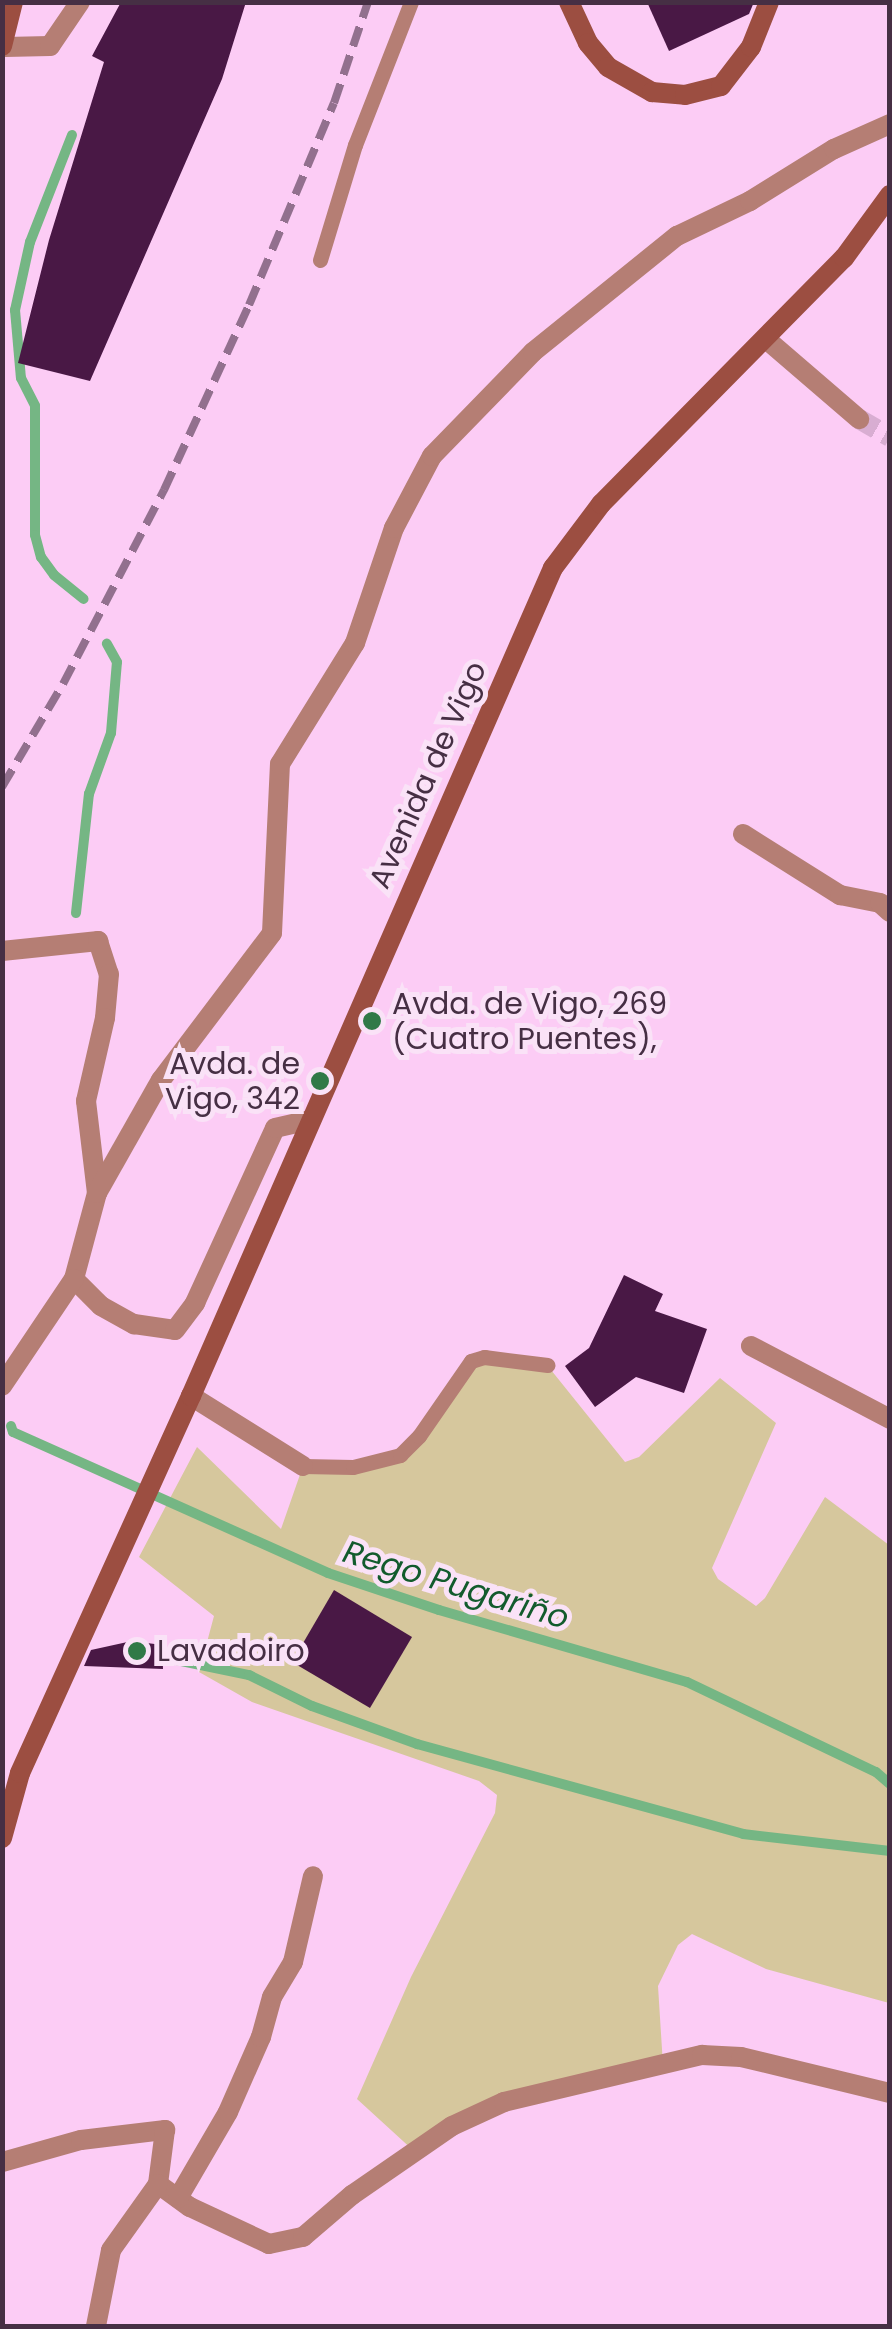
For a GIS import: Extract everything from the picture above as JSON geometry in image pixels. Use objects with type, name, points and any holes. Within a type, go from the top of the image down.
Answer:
[{"type":"main road","points":[[4,46],[13,2]]},
{"type":"main road","points":[[569,2],[588,43],[608,66],[652,92],[686,95],[721,86],[751,46],[770,2]]},
{"type":"main road","name":"Avenida de Vigo","points":[[2,1838],[20,1773],[182,1417],[554,568],[602,504],[844,258],[890,195]]},
{"type":"street","points":[[4,46],[50,46],[80,2]]},
{"type":"street","points":[[2,1386],[74,1279],[98,1193],[161,1080],[272,933],[280,764],[355,643],[394,528],[432,456],[533,352],[677,236],[750,201],[834,149],[890,124]]},
{"type":"street","points":[[766,339],[859,420]]},
{"type":"street","points":[[742,834],[840,895],[880,903],[890,912]]},
{"type":"street","points":[[2,951],[98,940],[109,974],[105,1018],[86,1101],[98,1193]]},
{"type":"street","points":[[74,1279],[102,1306],[134,1324],[174,1330],[194,1303],[275,1128],[310,1120]]},
{"type":"street","points":[[751,1346],[890,1418]]},
{"type":"street","points":[[191,1396],[303,1466]]},
{"type":"street","points":[[2,1789],[20,1773]]},
{"type":"street","points":[[178,2198],[228,2112],[261,2037],[272,1998],[293,1962],[313,1876]]},
{"type":"street","points":[[158,2184],[269,2244],[304,2237],[352,2196],[452,2126],[504,2102],[702,2055],[741,2057],[890,2092]]},
{"type":"street","points":[[2,2162],[81,2140],[166,2130],[158,2184],[111,2250],[96,2326]]},
{"type":"lane","points":[[320,260],[355,145],[411,2]]},
{"type":"lane","points":[[303,1466],[353,1467],[400,1455],[420,1436],[471,1361],[484,1357],[547,1365]]},
{"type":"shaded area","points":[[471,1361],[547,1365],[625,1462],[639,1457],[720,1378],[776,1423],[712,1568],[718,1579],[756,1606],[765,1598],[825,1497],[889,1545],[889,2003],[766,1969],[692,1934],[678,1945],[658,1986],[663,2065],[504,2102],[415,2152],[357,2099],[411,1977],[495,1813],[497,1795],[479,1781],[252,1702],[199,1672],[214,1616],[139,1557],[197,1447],[281,1529],[303,1466],[400,1455]]},
{"type":"building","points":[[121,2],[246,2],[222,79],[90,381],[18,363],[49,240],[104,62],[92,56]]},
{"type":"building","points":[[647,2],[754,2],[749,14],[669,51]]},
{"type":"building","points":[[624,1275],[663,1294],[655,1311],[707,1329],[684,1393],[636,1377],[595,1407],[565,1366],[589,1348]]},
{"type":"building","points":[[334,1590],[412,1637],[370,1708],[292,1662]]},
{"type":"building","name":"Lavadoiro","points":[[132,1641],[162,1645],[163,1669],[84,1666],[91,1650]]},
{"type":"waterway","name":"Rego Pugariño","points":[[72,135],[30,242],[15,310],[21,378],[35,406],[35,535],[41,557],[54,575],[84,599]]},
{"type":"waterway","name":"Rego Pugariño","points":[[76,913],[89,794],[111,733],[117,662],[107,644]]},
{"type":"waterway","name":"Rego Pugariño","points":[[11,1426],[13,1432],[328,1573],[439,1610],[687,1682],[876,1772],[890,1784]]},
{"type":"waterway","points":[[162,1657],[249,1675],[312,1706],[417,1744],[743,1834],[890,1851]]},
{"type":"tunnel","points":[[859,419],[890,437]]},
{"type":"railway","points":[[2,787],[63,684],[164,490],[249,305],[334,103],[368,2]]},
{"type":"place","name":"Avda. de Vigo, 269 (Cuatro Puentes),","points":[[372,1021]]},
{"type":"place","name":"Avda. de Vigo, 342","points":[[320,1081]]},
{"type":"place","name":"Lavadoiro","points":[[137,1651]]}]
